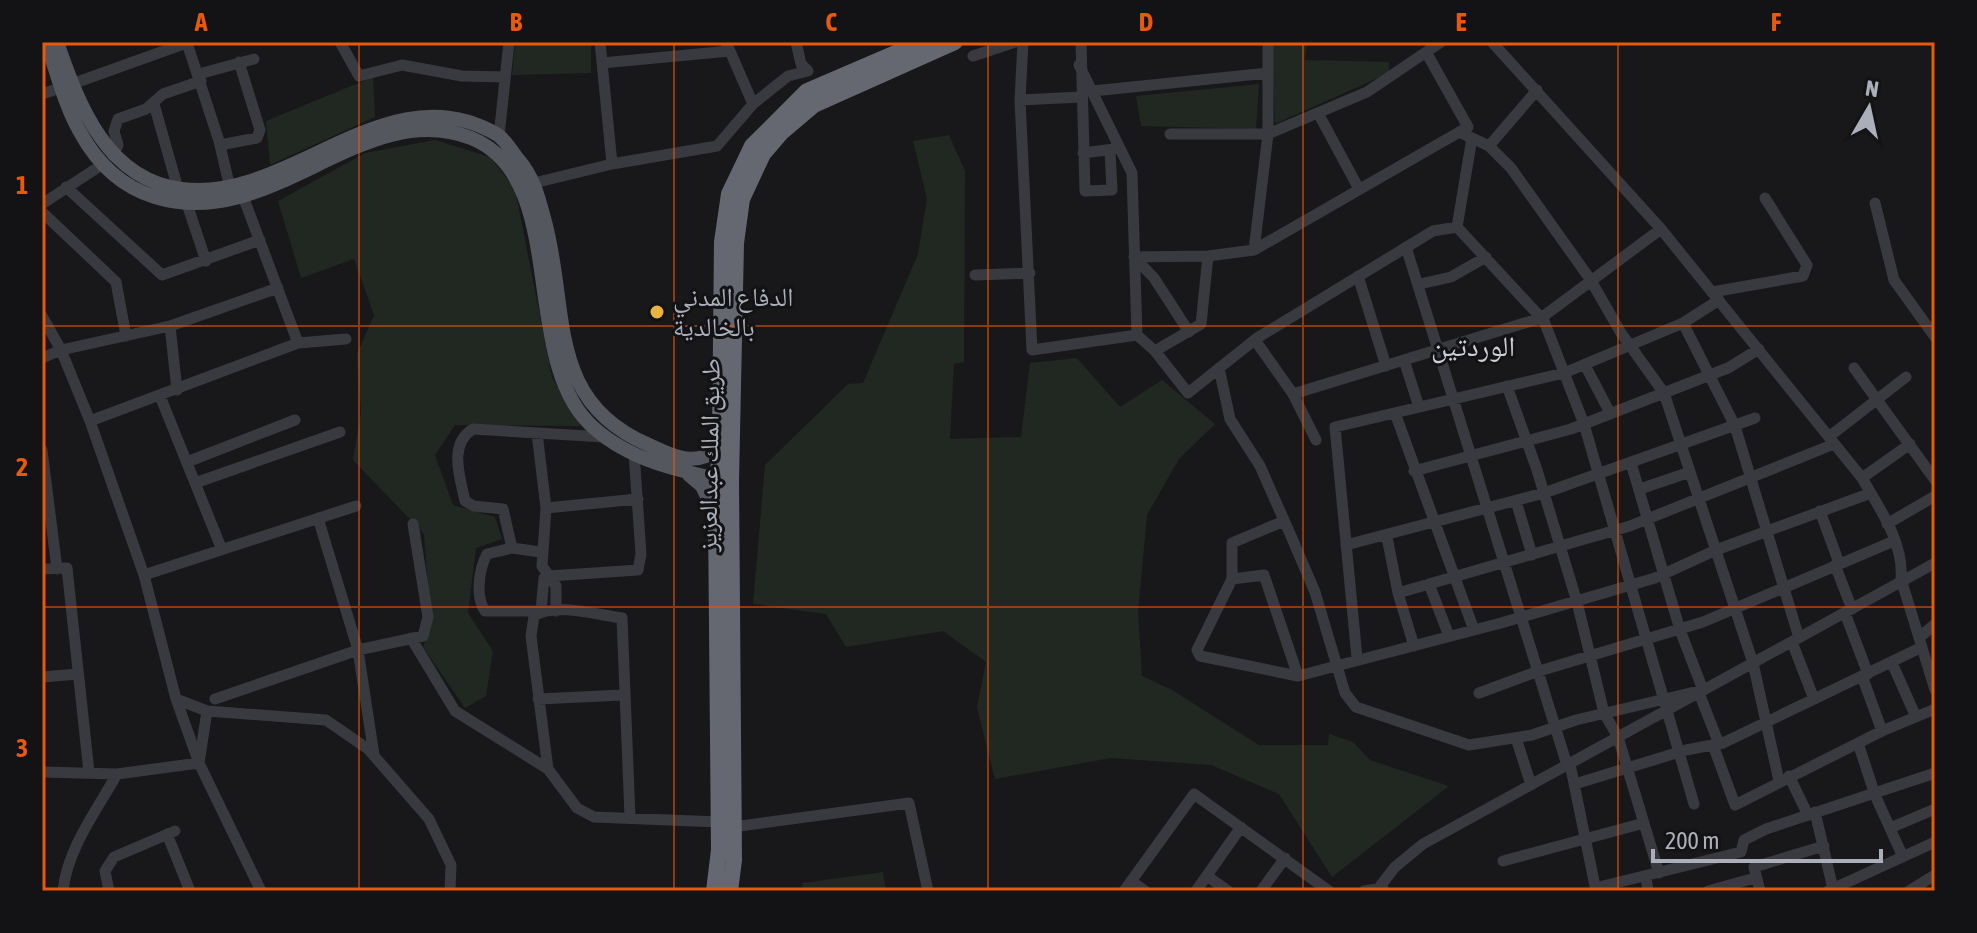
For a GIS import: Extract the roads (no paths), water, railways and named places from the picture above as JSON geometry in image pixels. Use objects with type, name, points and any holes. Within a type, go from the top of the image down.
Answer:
[{"type":"highway","name":"طريق الملك عبدالعزيز","points":[[730,891],[716,514],[725,474],[720,440],[722,242],[729,194],[752,146],[807,91],[921,42]]},
{"type":"highway","name":"طريق الملك عبدالعزيز","points":[[714,891],[726,824],[725,474],[736,243],[742,199],[763,154],[781,133],[814,105],[955,42]]},
{"type":"main road","points":[[46,42],[66,86],[108,160],[137,190],[173,203],[244,199],[381,125],[425,116],[462,122],[499,136],[534,183],[551,244],[565,346],[588,403],[633,438],[684,465],[702,486],[716,514]]},
{"type":"main road","points":[[57,42],[66,86]]},
{"type":"main road","points":[[108,160],[136,176],[178,189],[206,192],[230,188],[382,139],[429,129],[450,131],[476,140],[499,158],[516,180],[535,233],[549,327],[564,386],[593,428],[650,462],[684,465],[725,474]]},
{"type":"main road","points":[[684,465],[706,456],[720,440]]},
{"type":"street","points":[[42,94],[188,42],[230,188]]},
{"type":"street","points":[[340,42],[359,76],[402,65],[462,76],[505,77]]},
{"type":"street","points":[[499,136],[509,42]]},
{"type":"street","points":[[600,42],[612,164]]},
{"type":"street","points":[[796,42],[801,64],[829,82]]},
{"type":"street","points":[[973,56],[1015,42]]},
{"type":"street","points":[[1023,42],[1020,100],[1032,350],[1137,335]]},
{"type":"street","points":[[1081,42],[1079,65],[1085,191],[1112,190],[1115,148]]},
{"type":"street","points":[[1254,250],[1268,134],[1268,42]]},
{"type":"street","points":[[1170,134],[1268,134],[1367,92],[1441,42]]},
{"type":"street","points":[[1492,42],[1661,229],[1862,478],[1903,561],[1901,579],[1935,690]]},
{"type":"street","points":[[602,63],[728,46],[753,104]]},
{"type":"street","points":[[1134,257],[1208,256],[1254,250],[1468,127],[1426,52]]},
{"type":"street","points":[[42,204],[108,160],[118,145],[114,131],[118,119],[154,104],[163,94],[239,62],[254,59]]},
{"type":"street","points":[[220,145],[257,138],[260,130],[239,62]]},
{"type":"street","points":[[1079,65],[1093,91],[1115,148],[1132,173],[1137,335],[1155,351],[1188,393],[1255,340],[1358,276],[1433,231],[1457,227]]},
{"type":"street","points":[[534,183],[612,164],[717,146],[753,104],[788,76],[808,71]]},
{"type":"street","points":[[1093,91],[1268,73]]},
{"type":"street","points":[[1489,146],[1537,90]]},
{"type":"street","points":[[1020,100],[1081,97]]},
{"type":"street","points":[[154,104],[178,189]]},
{"type":"street","points":[[1318,113],[1359,189]]},
{"type":"street","points":[[1459,132],[1489,146],[1511,168],[1590,279],[1621,333],[1633,345],[1664,393],[1753,663],[1765,722],[1784,778],[1812,813],[1824,846],[1830,890],[1935,842]]},
{"type":"street","points":[[1457,227],[1472,138]]},
{"type":"street","points":[[1083,153],[1115,148]]},
{"type":"street","points":[[66,187],[162,275],[260,240]]},
{"type":"street","points":[[1357,658],[1335,427],[1564,373],[1683,323],[1715,296],[1803,276],[1807,265],[1765,198]]},
{"type":"street","points":[[244,199],[298,343]]},
{"type":"street","points":[[1875,203],[1894,280],[1935,337]]},
{"type":"street","points":[[187,204],[206,261]]},
{"type":"street","points":[[42,212],[116,282],[126,336]]},
{"type":"street","points":[[1457,227],[1541,318],[1564,373],[1584,424],[1694,804]]},
{"type":"street","points":[[1293,394],[1541,318],[1661,229]]},
{"type":"street","points":[[1406,247],[1474,456],[1536,672],[1575,784],[1596,890],[1741,852],[1744,840],[1812,813],[1935,773]]},
{"type":"street","points":[[1155,351],[1201,324],[1208,256]]},
{"type":"street","points":[[1134,257],[1154,278],[1189,332]]},
{"type":"street","points":[[1420,284],[1451,277],[1486,257]]},
{"type":"street","points":[[975,275],[1030,273]]},
{"type":"street","points":[[1358,276],[1386,366]]},
{"type":"street","points":[[42,358],[61,350],[170,326],[278,288]]},
{"type":"street","points":[[42,316],[61,350],[90,421],[144,575],[176,699],[199,763],[261,891]]},
{"type":"street","points":[[1683,323],[1735,426],[1814,699]]},
{"type":"street","points":[[170,326],[177,390]]},
{"type":"street","points":[[90,421],[298,343],[346,339]]},
{"type":"street","points":[[1255,340],[1293,394],[1316,440]]},
{"type":"street","points":[[1414,471],[1584,424],[1710,375],[1759,349]]},
{"type":"street","points":[[1404,360],[1419,407]]},
{"type":"street","points":[[1585,365],[1610,413]]},
{"type":"street","points":[[1219,368],[1230,419],[1260,466],[1315,592],[1345,693],[1356,707],[1469,745],[1516,738],[1663,697],[1701,691]]},
{"type":"street","points":[[1854,368],[1935,480]]},
{"type":"street","points":[[1398,593],[1649,519],[1750,478],[1832,440],[1876,398],[1906,377]]},
{"type":"street","points":[[1507,386],[1577,602],[1604,713],[1618,737],[1659,873]]},
{"type":"street","points":[[160,396],[222,550]]},
{"type":"street","points":[[1395,413],[1474,630]]},
{"type":"street","points":[[1346,545],[1387,537],[1544,493],[1755,418]]},
{"type":"street","points":[[187,462],[295,420]]},
{"type":"street","points":[[512,548],[503,509],[474,506],[465,501],[458,446],[463,435],[473,429],[607,437]]},
{"type":"street","points":[[195,483],[340,432]]},
{"type":"street","points":[[537,433],[546,508],[542,566],[556,586],[556,611]]},
{"type":"street","points":[[1862,478],[1910,444]]},
{"type":"street","points":[[42,450],[57,569]]},
{"type":"street","points":[[548,769],[550,762],[538,699],[531,636],[534,616],[541,611],[544,578],[638,570],[641,554],[634,453]]},
{"type":"street","points":[[1631,463],[1735,805],[1784,778],[1935,709]]},
{"type":"street","points":[[1640,489],[1690,472]]},
{"type":"street","points":[[1284,521],[1232,543],[1232,579],[1197,650],[1200,656],[1298,676],[1631,585],[1871,493]]},
{"type":"street","points":[[1887,524],[1935,496]]},
{"type":"street","points":[[546,508],[638,499]]},
{"type":"street","points":[[1516,501],[1532,555]]},
{"type":"street","points":[[144,575],[356,506]]},
{"type":"street","points":[[1820,511],[1882,731]]},
{"type":"street","points":[[318,518],[358,650],[374,756]]},
{"type":"street","points":[[215,699],[358,650],[423,636],[428,617],[413,524]]},
{"type":"street","points":[[1387,537],[1398,593],[1414,646]]},
{"type":"street","points":[[1479,693],[1536,672],[1680,630],[1894,541]]},
{"type":"street","points":[[541,552],[512,548],[487,554],[482,564],[481,608],[495,613],[556,611],[622,618],[630,817]]},
{"type":"street","points":[[1364,891],[1384,890],[1381,885],[1395,867],[1423,844],[1935,563]]},
{"type":"street","points":[[42,569],[67,568],[89,772]]},
{"type":"street","points":[[1232,579],[1264,575],[1298,676]]},
{"type":"street","points":[[1429,584],[1449,636]]},
{"type":"street","points":[[1575,784],[1679,752],[1716,744],[1892,663],[1921,643],[1935,624]]},
{"type":"street","points":[[411,638],[455,711],[548,769],[577,808],[594,817],[726,824],[909,803],[928,891]]},
{"type":"street","points":[[1892,663],[1916,717]]},
{"type":"street","points":[[42,677],[78,674]]},
{"type":"street","points":[[538,699],[623,695]]},
{"type":"street","points":[[176,699],[207,711],[326,720],[374,756],[429,819],[451,865],[450,891]]},
{"type":"street","points":[[199,763],[207,711]]},
{"type":"street","points":[[1516,738],[1531,785]]},
{"type":"street","points":[[1858,743],[1875,795],[1903,857]]},
{"type":"street","points":[[42,772],[117,774],[199,763]]},
{"type":"street","points":[[63,891],[70,862],[117,774]]},
{"type":"street","points":[[1145,891],[1127,886],[1194,794],[1329,891]]},
{"type":"street","points":[[1890,828],[1935,809]]},
{"type":"street","points":[[1503,861],[1585,836],[1644,823]]},
{"type":"street","points":[[1196,891],[1241,827]]},
{"type":"street","points":[[109,891],[105,871],[114,857],[171,832],[190,891]]},
{"type":"street","points":[[1760,891],[1754,867],[1824,846]]},
{"type":"street","points":[[1261,891],[1285,858]]},
{"type":"street","points":[[1913,890],[1935,875]]},
{"type":"street","points":[[1207,876],[1228,891]]},
{"type":"street","points":[[1646,877],[1648,891]]},
{"type":"street","points":[[1708,891],[1755,878]]},
{"type":"place","name":"الدفاع المدني بالخالدية","points":[[657,312]]},
{"type":"district","name":"الوردتين","points":[[1473,346]]}]
